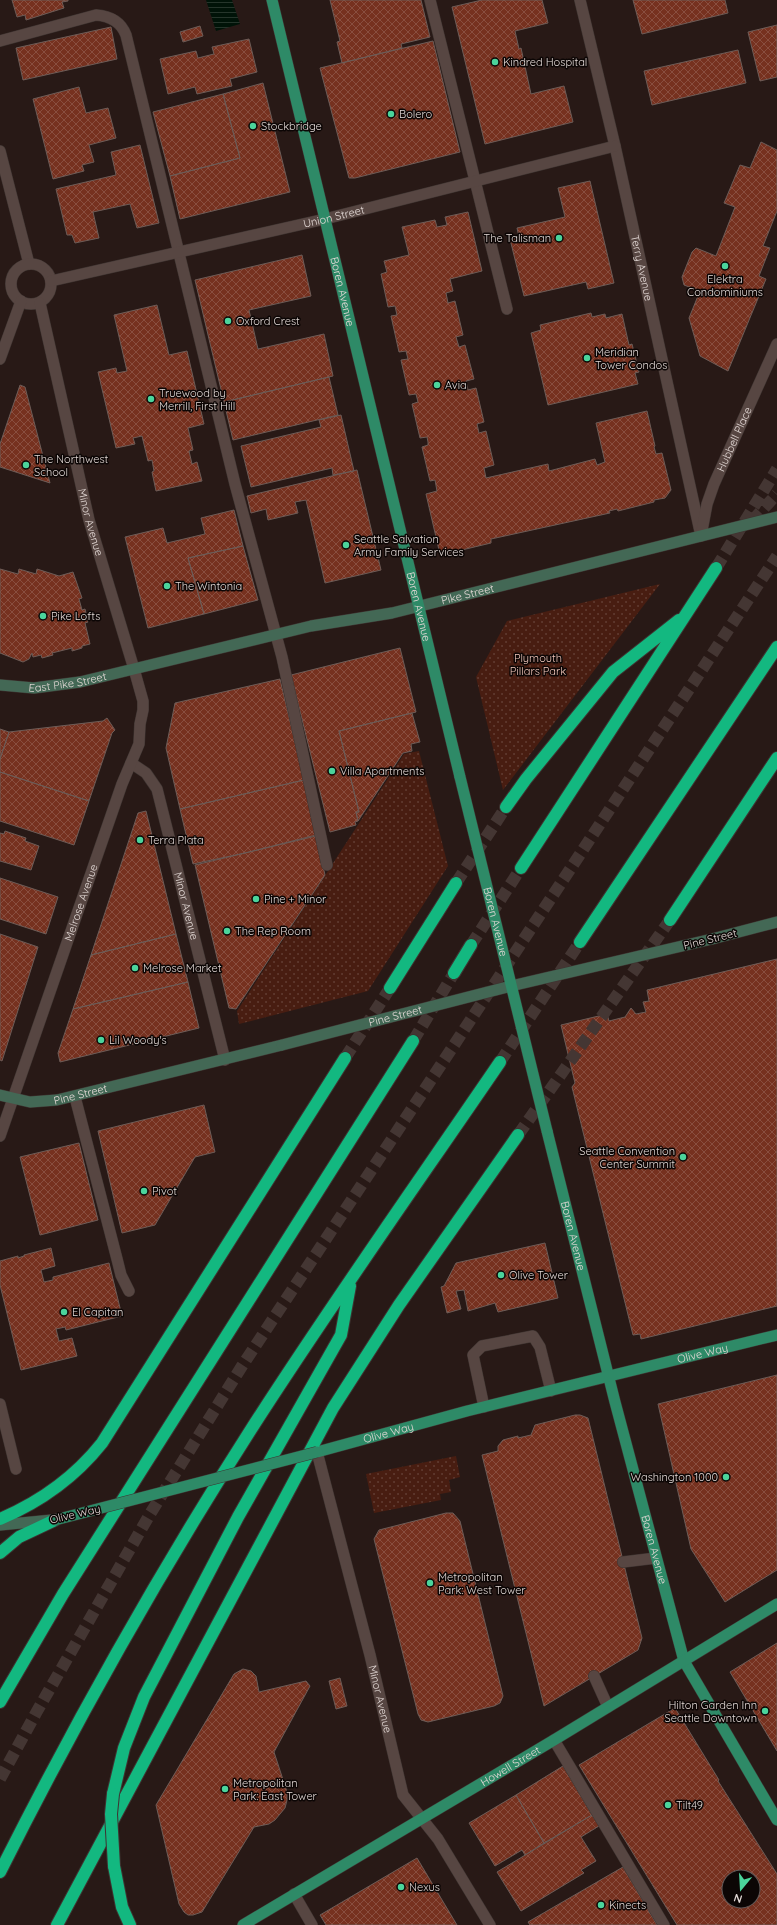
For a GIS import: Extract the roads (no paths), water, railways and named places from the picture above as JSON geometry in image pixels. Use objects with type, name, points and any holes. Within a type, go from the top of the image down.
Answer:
[{"type":"highway","points":[[521,868],[716,568]]},
{"type":"highway","points":[[506,807],[526,779],[613,672],[686,614]]},
{"type":"highway","points":[[580,942],[777,647]]},
{"type":"highway","points":[[670,920],[777,758]]},
{"type":"highway","points":[[390,988],[456,882]]},
{"type":"highway","points":[[454,973],[471,945]]},
{"type":"highway","points":[[0,1702],[63,1594],[413,1041]]},
{"type":"highway","points":[[0,1518],[21,1509],[67,1479],[80,1468],[102,1444],[345,1058]]},
{"type":"highway","points":[[0,1872],[125,1637],[167,1565],[251,1429],[500,1062]]},
{"type":"highway","points":[[57,1925],[333,1408],[399,1305],[518,1135]]},
{"type":"highway","points":[[130,1925],[122,1907],[114,1866],[111,1814],[113,1794],[121,1756],[144,1697],[238,1517],[290,1422],[341,1335],[351,1280]]},
{"type":"highway","points":[[0,1553],[19,1537],[55,1520]]},
{"type":"main road","name":"Boren Avenue","points":[[272,0],[511,986],[608,1377],[684,1661],[774,1806],[777,1820]]},
{"type":"main road","name":"Pike Street","points":[[134,669],[311,626],[392,613],[419,605],[777,517]]},
{"type":"main road","name":"East Pike Street","points":[[0,685],[18,687],[50,687],[80,682],[134,669]]},
{"type":"main road","name":"Pine Street","points":[[0,1095],[12,1099],[39,1102],[75,1096],[225,1060],[511,986],[712,939],[777,922]]},
{"type":"main road","name":"Olive Way","points":[[0,1525],[55,1520],[484,1407],[777,1335]]},
{"type":"main road","name":"Howell Street","points":[[243,1925],[554,1740],[777,1604]]},
{"type":"street","points":[[430,0],[506,309]]},
{"type":"street","name":"Terry Avenue","points":[[580,0],[615,146],[700,536]]},
{"type":"street","points":[[0,41],[96,15],[110,18],[122,27],[127,40],[177,252],[235,484],[284,664],[327,865]]},
{"type":"street","name":"Union Street","points":[[51,281],[324,218],[615,146]]},
{"type":"street","points":[[0,151],[30,264]]},
{"type":"street","points":[[30,264],[42,267],[46,271],[51,281],[48,296],[40,303],[31,304],[20,302],[12,291],[11,283],[15,272],[20,267],[30,264]]},
{"type":"street","points":[[0,287],[12,291]]},
{"type":"street","points":[[0,359],[20,302]]},
{"type":"street","name":"Minor Avenue","points":[[40,303],[88,520],[134,669]]},
{"type":"street","name":"Hubbell Place","points":[[700,536],[706,504],[714,484],[777,344]]},
{"type":"street","name":"Melrose Avenue","points":[[0,1136],[68,938],[139,744],[143,701],[134,669]]},
{"type":"street","name":"Minor Avenue","points":[[131,763],[146,773],[158,789],[225,1060]]},
{"type":"street","points":[[75,1096],[121,1275],[129,1291]]},
{"type":"street","points":[[484,1407],[473,1355],[482,1346],[533,1336],[540,1347],[551,1391]]},
{"type":"street","points":[[0,1404],[16,1469]]},
{"type":"street","name":"Minor Avenue","points":[[317,1452],[370,1655],[403,1795],[438,1839],[490,1925]]},
{"type":"street","points":[[623,1562],[656,1558]]},
{"type":"street","points":[[594,1676],[608,1707]]},
{"type":"street","points":[[554,1740],[664,1925]]},
{"type":"street","points":[[294,1894],[312,1925]]},
{"type":"tunnel","points":[[716,568],[777,469]]},
{"type":"tunnel","points":[[752,521],[777,494]]},
{"type":"tunnel","points":[[0,1779],[150,1514],[242,1366],[777,556]]},
{"type":"tunnel","points":[[456,883],[506,807]]},
{"type":"tunnel","points":[[471,945],[521,868]]},
{"type":"tunnel","points":[[518,1135],[670,920]]},
{"type":"tunnel","points":[[500,1062],[580,942]]},
{"type":"tunnel","points":[[413,1041],[454,973]]},
{"type":"tunnel","points":[[345,1058],[390,988]]},
{"type":"place","name":"Kindred Hospital","points":[[495,62]]},
{"type":"place","name":"Bolero","points":[[391,114]]},
{"type":"place","name":"Stockbridge","points":[[253,126]]},
{"type":"place","name":"The Talisman","points":[[559,238]]},
{"type":"place","name":"Elektra Condominiums","points":[[725,266]]},
{"type":"place","name":"Oxford Crest","points":[[228,321]]},
{"type":"place","name":"Meridian Tower Condos","points":[[587,358]]},
{"type":"place","name":"Avia","points":[[437,385]]},
{"type":"place","name":"Truewood by Merrill, First Hill","points":[[151,399]]},
{"type":"place","name":"The Northwest School","points":[[26,465]]},
{"type":"place","name":"Seattle Salvation Army Family Services","points":[[346,545]]},
{"type":"place","name":"The Wintonia","points":[[167,586]]},
{"type":"place","name":"Pike Lofts","points":[[43,616]]},
{"type":"place","name":"Villa Apartments","points":[[332,771]]},
{"type":"place","name":"Terra Plata","points":[[140,840]]},
{"type":"place","name":"Pine + Minor","points":[[256,899]]},
{"type":"place","name":"The Rep Room","points":[[227,931]]},
{"type":"place","name":"Melrose Market","points":[[135,968]]},
{"type":"place","name":"Lil Woody's","points":[[101,1040]]},
{"type":"place","name":"Seattle Convention Center Summit","points":[[683,1157]]},
{"type":"place","name":"Pivot","points":[[144,1191]]},
{"type":"place","name":"Olive Tower","points":[[501,1275]]},
{"type":"place","name":"El Capitan","points":[[64,1312]]},
{"type":"place","name":"Washington 1000","points":[[726,1477]]},
{"type":"place","name":"Metropolitan Park: West Tower","points":[[430,1583]]},
{"type":"place","name":"Hilton Garden Inn Seattle Downtown","points":[[765,1711]]},
{"type":"place","name":"Metropolitan Park: East Tower","points":[[225,1789]]},
{"type":"place","name":"Tilt49","points":[[668,1805]]},
{"type":"place","name":"Nexus","points":[[401,1887]]},
{"type":"place","name":"Kinects","points":[[601,1905]]},
{"type":"park label","name":"Plymouth Pillars Park","points":[[538,664]]}]
